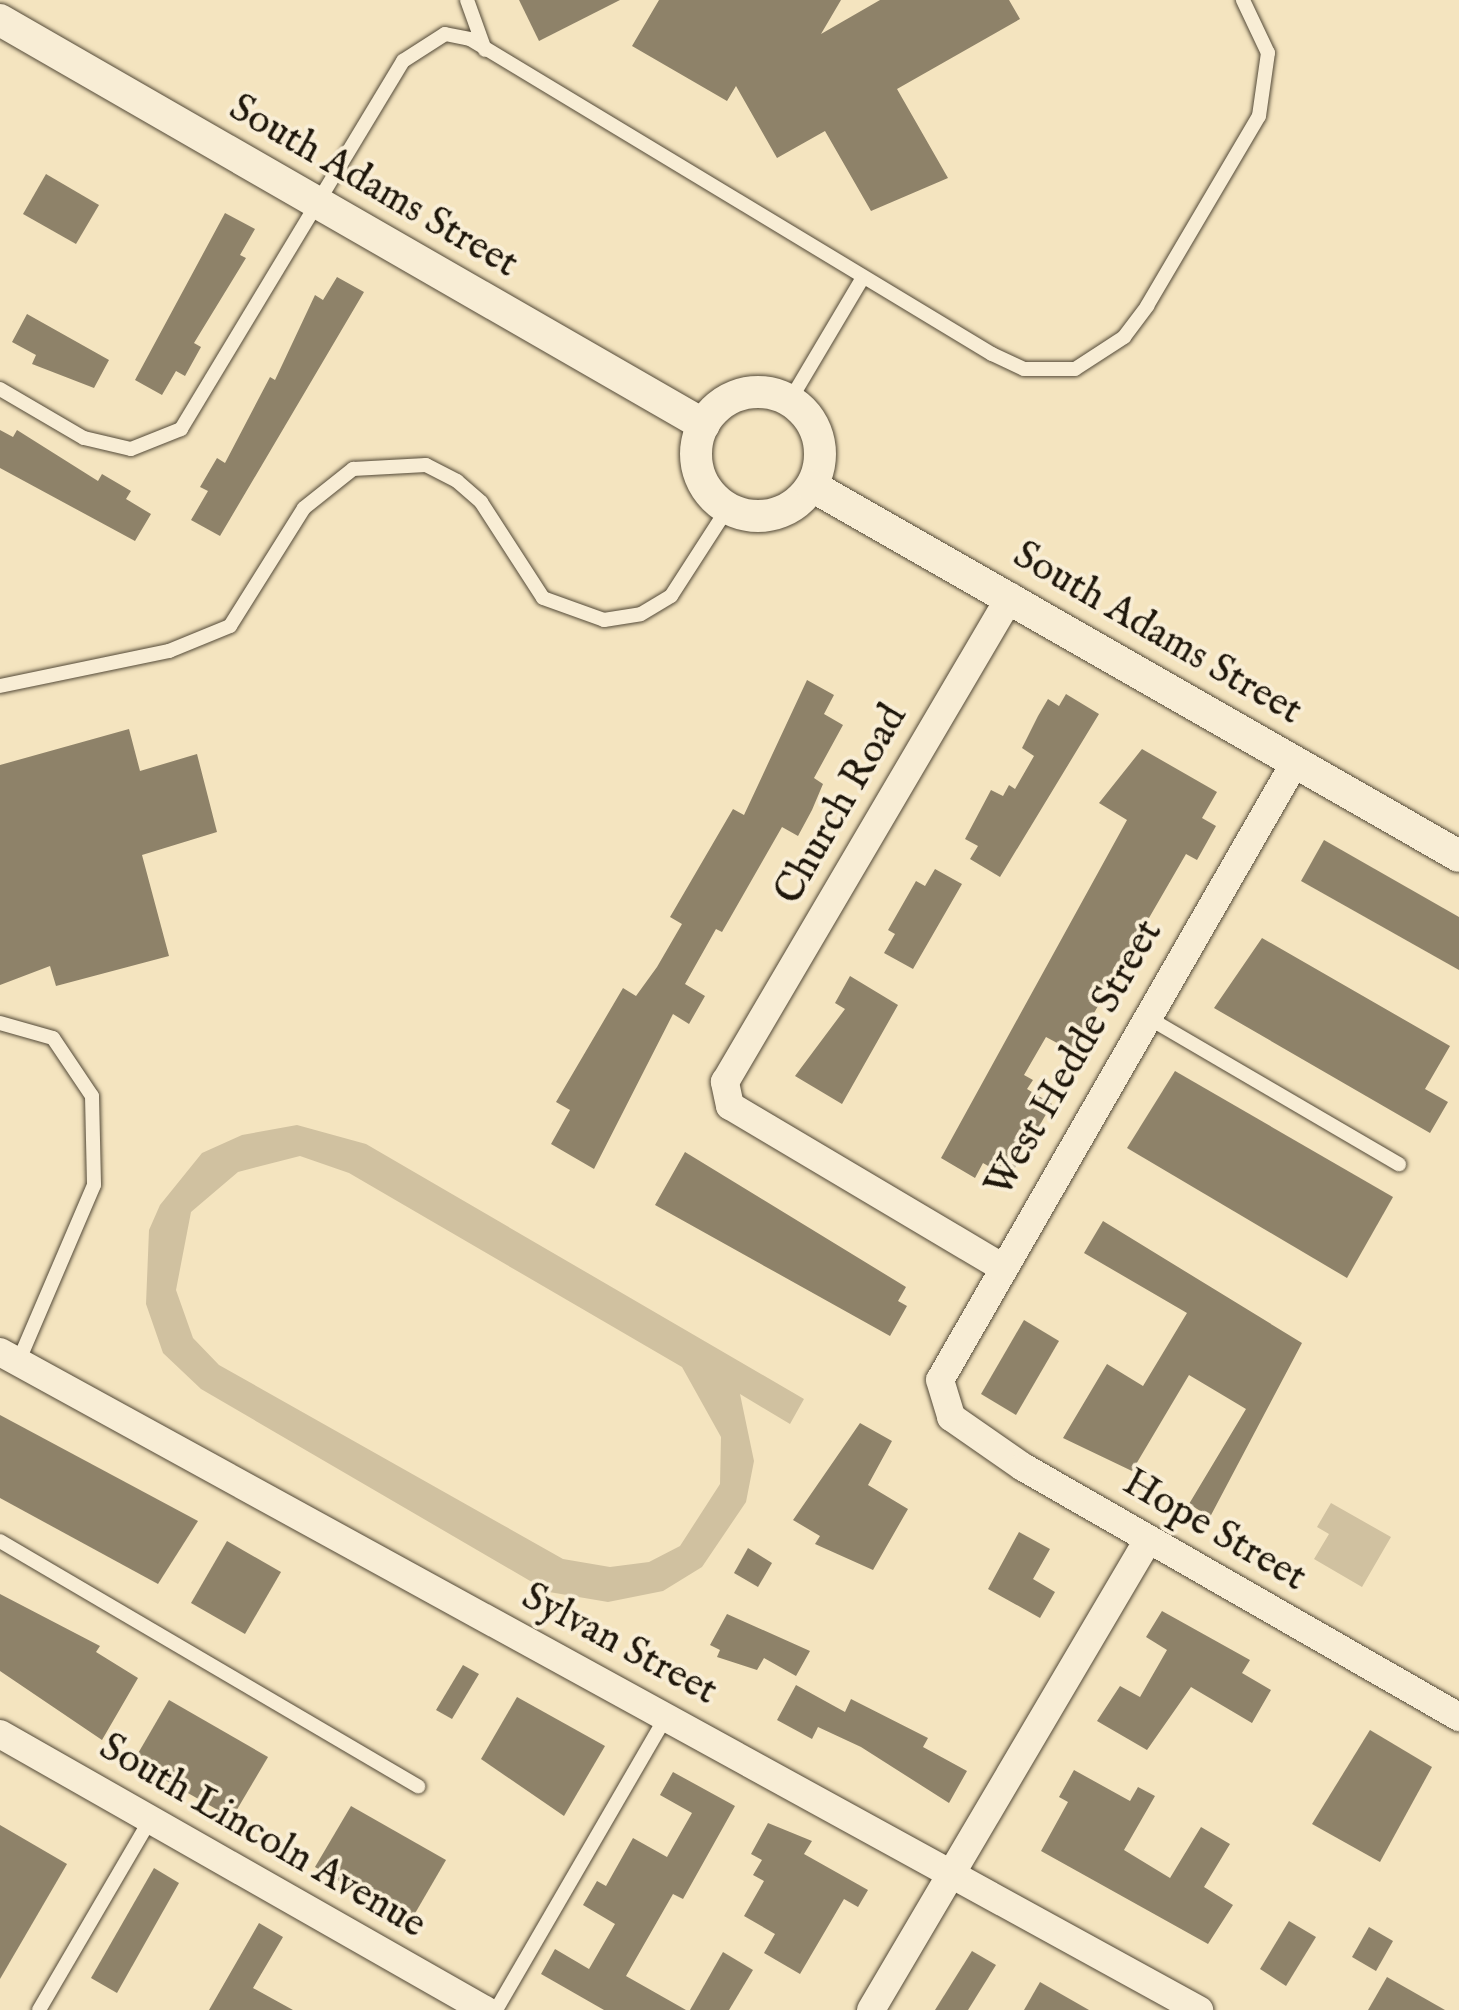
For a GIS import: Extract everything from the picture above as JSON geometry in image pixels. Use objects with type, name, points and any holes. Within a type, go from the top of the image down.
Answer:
[{"type":"street","name":"South Adams Street","points":[[0,20],[704,425]]},
{"type":"street","points":[[745,390],[789,402],[819,439],[812,486],[778,515],[727,509],[698,467],[704,425],[745,390]]},
{"type":"street","name":"South Adams Street","points":[[812,486],[1459,856]]},
{"type":"street","name":"Church Road","points":[[1000,1266],[730,1106],[726,1082],[1010,597]]},
{"type":"street","name":"West Hedde Street","points":[[946,1398],[940,1380],[951,1349],[1294,764]]},
{"type":"street","name":"Sylvan Street","points":[[9,1357],[956,1871],[1199,2010]]},
{"type":"street","name":"Hope Street","points":[[946,1398],[951,1417],[1148,1540],[1459,1717]]},
{"type":"street","points":[[871,2010],[1148,1540]]},
{"type":"street","name":"South Lincoln Avenue","points":[[0,1734],[484,2010]]},
{"type":"lane","points":[[467,0],[485,50]]},
{"type":"lane","points":[[0,389],[84,438],[132,450],[158,444],[181,429],[212,386],[413,50],[444,34],[485,50],[804,246],[1024,368],[1075,369],[1100,357],[1147,306],[1259,116],[1268,53],[1243,0]]},
{"type":"lane","points":[[789,402],[862,279]]},
{"type":"lane","points":[[0,686],[169,651],[230,626],[304,508],[353,470],[426,466],[457,481],[481,502],[543,598],[604,620],[641,614],[671,596],[727,509]]},
{"type":"lane","points":[[1146,1016],[1400,1164]]},
{"type":"lane","points":[[0,1023],[53,1038],[92,1096],[94,1185],[9,1357]]},
{"type":"lane","points":[[0,1542],[418,1786]]},
{"type":"lane","points":[[496,2010],[666,1716]]},
{"type":"lane","points":[[39,2010],[150,1820]]},
{"type":"shaded area","points":[[297,1125],[366,1144],[804,1399],[790,1424],[740,1394],[754,1461],[746,1502],[702,1567],[663,1591],[608,1602],[549,1592],[201,1389],[163,1353],[146,1304],[149,1230],[160,1205],[202,1153],[242,1135]],"holes":[[[300,1156],[349,1173],[682,1367],[721,1437],[720,1484],[680,1546],[649,1562],[610,1567],[563,1559],[219,1365],[193,1338],[176,1290],[191,1212],[238,1172]]]},
{"type":"shaded area","points":[[1331,1503],[1391,1537],[1362,1587],[1314,1559],[1329,1534],[1317,1527]]},
{"type":"building","points":[[519,0],[620,0],[539,41]]},
{"type":"building","points":[[659,0],[841,0],[821,34],[880,0],[1009,0],[1020,19],[897,89],[948,178],[871,211],[825,131],[777,158],[736,86],[727,101],[632,46]]},
{"type":"building","points":[[46,174],[99,205],[76,244],[23,214]]},
{"type":"building","points":[[225,213],[255,229],[240,255],[246,258],[194,343],[201,347],[185,376],[176,371],[162,395],[135,380]]},
{"type":"building","points":[[337,277],[364,292],[220,536],[191,520],[208,491],[200,487],[217,458],[225,463],[270,377],[275,380],[315,295],[323,300]]},
{"type":"building","points":[[27,314],[109,360],[94,388],[32,364],[36,355],[12,342]]},
{"type":"building","points":[[0,430],[13,437],[17,430],[98,481],[102,474],[131,491],[126,499],[151,514],[135,541],[0,468]]},
{"type":"building","points":[[807,680],[834,695],[824,714],[843,725],[814,778],[823,784],[812,810],[798,836],[782,827],[722,932],[716,929],[685,984],[705,996],[689,1024],[673,1014],[594,1169],[551,1144],[570,1110],[556,1102],[623,988],[636,996],[657,967],[682,924],[670,917],[733,809],[744,815]]},
{"type":"building","points":[[1066,694],[1099,714],[1000,877],[970,859],[978,846],[965,839],[991,790],[1003,796],[1009,785],[1015,789],[1034,756],[1022,748],[1038,716],[1048,699],[1059,706]]},
{"type":"building","points":[[129,729],[140,771],[197,754],[217,832],[142,855],[169,956],[56,986],[50,966],[0,985],[0,765]]},
{"type":"building","points":[[1142,749],[1217,792],[1202,818],[1216,826],[1197,860],[1186,854],[1072,1051],[1046,1037],[1024,1075],[1033,1080],[1027,1089],[1052,1104],[1009,1178],[983,1163],[975,1178],[941,1158],[1127,820],[1099,803]]},
{"type":"building","points":[[1324,840],[1459,917],[1459,970],[1301,881]]},
{"type":"building","points":[[935,869],[962,884],[913,969],[884,953],[895,934],[888,930],[916,881],[925,886]]},
{"type":"building","points":[[1262,938],[1450,1046],[1425,1089],[1448,1102],[1430,1133],[1214,1008]]},
{"type":"building","points":[[850,976],[898,1005],[842,1104],[795,1076],[845,1009],[835,1003]]},
{"type":"building","points":[[1175,1071],[1393,1197],[1347,1278],[1127,1148]]},
{"type":"building","points":[[685,1152],[906,1287],[898,1301],[907,1306],[890,1336],[655,1205]]},
{"type":"building","points":[[1103,1221],[1302,1343],[1210,1517],[1189,1504],[1246,1409],[1189,1375],[1132,1471],[1063,1438],[1107,1364],[1143,1386],[1187,1313],[1084,1253]]},
{"type":"building","points":[[1024,1320],[1059,1341],[1016,1415],[981,1394]]},
{"type":"building","points":[[0,1415],[198,1521],[158,1584],[0,1498]]},
{"type":"building","points":[[860,1423],[892,1441],[868,1485],[908,1509],[873,1570],[815,1544],[820,1536],[793,1520]]},
{"type":"building","points":[[1019,1532],[1050,1549],[1033,1579],[1055,1592],[1040,1618],[988,1589]]},
{"type":"building","points":[[227,1541],[281,1572],[245,1634],[191,1603]]},
{"type":"building","points":[[748,1548],[772,1563],[758,1587],[734,1573]]},
{"type":"building","points":[[0,1594],[100,1646],[96,1652],[138,1678],[102,1740],[0,1671]]},
{"type":"building","points":[[1162,1611],[1250,1660],[1242,1673],[1271,1690],[1252,1723],[1191,1687],[1147,1750],[1097,1721],[1120,1686],[1140,1697],[1167,1650],[1146,1637]]},
{"type":"building","points":[[727,1614],[810,1651],[796,1676],[764,1658],[757,1670],[717,1657],[720,1650],[710,1645]]},
{"type":"building","points":[[463,1665],[479,1674],[452,1719],[436,1710]]},
{"type":"building","points":[[796,1685],[845,1712],[851,1699],[928,1738],[923,1747],[967,1771],[949,1803],[861,1747],[818,1727],[812,1739],[777,1720]]},
{"type":"building","points":[[517,1697],[605,1746],[564,1816],[481,1759]]},
{"type":"building","points":[[169,1700],[268,1757],[232,1818],[133,1762]]},
{"type":"building","points":[[1370,1730],[1432,1767],[1380,1862],[1312,1824]]},
{"type":"building","points":[[1074,1770],[1130,1801],[1138,1787],[1155,1796],[1124,1850],[1170,1878],[1201,1827],[1230,1844],[1204,1887],[1233,1905],[1208,1944],[1041,1851],[1068,1802],[1059,1797]]},
{"type":"building","points":[[673,1772],[735,1806],[683,1899],[673,1894],[626,1976],[686,2010],[604,2010],[541,1974],[555,1949],[589,1969],[615,1924],[583,1905],[597,1881],[606,1886],[633,1838],[667,1857],[692,1813],[660,1795]]},
{"type":"building","points":[[351,1806],[446,1860],[410,1922],[315,1867]]},
{"type":"building","points":[[768,1823],[812,1841],[804,1854],[868,1890],[858,1907],[844,1899],[800,1974],[764,1953],[775,1934],[744,1916],[764,1881],[753,1875],[762,1860],[751,1854]]},
{"type":"building","points":[[0,1825],[67,1864],[0,1979]]},
{"type":"building","points":[[154,1868],[179,1883],[117,1993],[91,1978]]},
{"type":"building","points":[[1289,1921],[1316,1937],[1286,1986],[1260,1969]]},
{"type":"building","points":[[259,1923],[283,1937],[253,1988],[293,2010],[209,2010]]},
{"type":"building","points":[[1369,1927],[1393,1941],[1376,1971],[1352,1957]]},
{"type":"building","points":[[972,1951],[996,1965],[968,2010],[935,2010]]},
{"type":"building","points":[[723,1952],[753,1970],[729,2010],[690,2010]]},
{"type":"building","points":[[1387,1977],[1445,2010],[1368,2010]]},
{"type":"building","points":[[1040,1982],[1089,2010],[1024,2010]]}]
